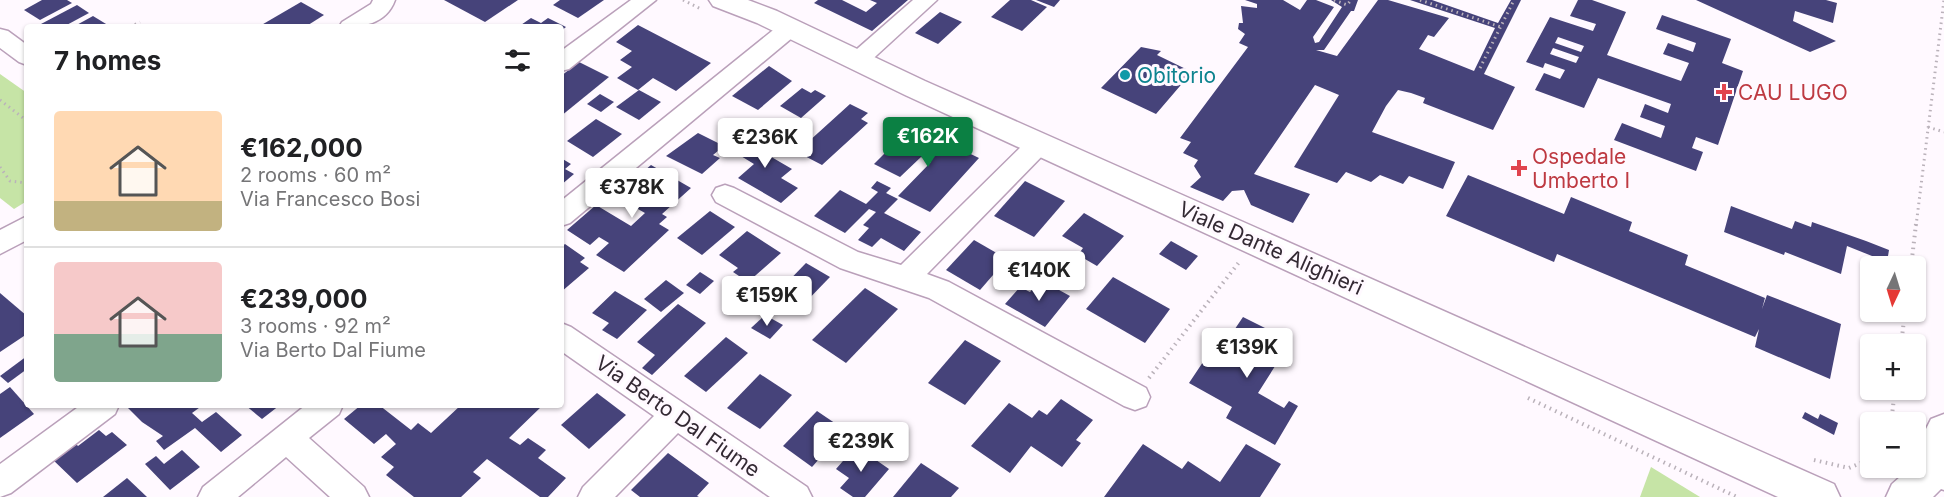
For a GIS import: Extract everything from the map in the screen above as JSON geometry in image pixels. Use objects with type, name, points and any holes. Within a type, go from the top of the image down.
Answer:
[{"type":"street","points":[[355,24],[381,8],[384,0]]},
{"type":"street","points":[[564,61],[645,0]]},
{"type":"street","name":"Viale Dante Alighieri","points":[[722,0],[769,15],[857,61],[1820,497]]},
{"type":"street","points":[[857,61],[927,0]]},
{"type":"street","points":[[564,213],[769,15]]},
{"type":"street","points":[[0,36],[24,55]]},
{"type":"street","points":[[906,277],[1039,144]]},
{"type":"street","points":[[725,195],[850,260],[939,290],[1135,396]]},
{"type":"street","points":[[0,243],[24,228]]},
{"type":"street","name":"Via Berto Dal Fiume","points":[[564,337],[796,497]]},
{"type":"street","points":[[0,483],[100,408]]},
{"type":"street","points":[[214,497],[324,408]]},
{"type":"street","points":[[594,497],[676,414]]},
{"type":"street","points":[[287,438],[353,497]]},
{"type":"street","points":[[1906,497],[1943,456]]},
{"type":"path","points":[[1334,0],[1347,5],[1351,0]]},
{"type":"path","points":[[1420,0],[1501,27]]},
{"type":"path","points":[[1480,68],[1514,0]]},
{"type":"path","points":[[1912,256],[1944,0]]},
{"type":"path","points":[[136,24],[140,22]]},
{"type":"path","points":[[0,100],[24,119]]},
{"type":"path","points":[[1928,127],[1944,132]]},
{"type":"path","points":[[0,167],[10,182],[24,183]]},
{"type":"path","points":[[1135,396],[1240,260]]},
{"type":"green space","points":[[0,74],[24,91],[24,203],[14,209],[0,198]]},
{"type":"green space","points":[[1651,467],[1700,497],[1640,497]]},
{"type":"building","points":[[42,0],[67,0],[72,3],[40,20],[24,10]]},
{"type":"building","points":[[444,0],[518,0],[485,22]]},
{"type":"building","points":[[560,0],[604,0],[578,18],[553,5]]},
{"type":"building","points":[[818,0],[842,0],[866,12],[877,3],[870,0],[908,0],[872,31],[814,3]]},
{"type":"building","points":[[1010,0],[1031,0],[1047,7],[1022,31],[991,17]]},
{"type":"building","points":[[1036,0],[1060,0],[1054,7]]},
{"type":"building","points":[[1245,0],[1283,0],[1300,10],[1307,0],[1316,0],[1334,7],[1313,37],[1315,43],[1319,42],[1342,7],[1331,0],[1358,0],[1354,11],[1351,11],[1324,50],[1316,50],[1337,56],[1378,0],[1388,0],[1449,18],[1434,37],[1428,35],[1419,49],[1474,71],[1495,28],[1410,0],[1432,0],[1498,23],[1511,0],[1521,0],[1484,74],[1515,87],[1493,130],[1423,103],[1425,98],[1398,90],[1386,106],[1372,132],[1455,162],[1443,189],[1409,176],[1403,184],[1380,175],[1371,182],[1346,172],[1337,183],[1294,167],[1339,95],[1315,85],[1254,174],[1310,194],[1293,223],[1251,205],[1244,190],[1232,191],[1223,201],[1190,187],[1201,177],[1194,166],[1198,160],[1183,153],[1191,142],[1180,138],[1248,47],[1239,43],[1245,34],[1238,29],[1239,23],[1243,23],[1241,6],[1257,8],[1257,4]]},
{"type":"building","points":[[1578,0],[1592,0],[1626,12],[1607,55],[1681,81],[1689,63],[1663,54],[1668,43],[1693,52],[1696,43],[1656,29],[1662,15],[1731,39],[1722,63],[1743,71],[1718,145],[1696,137],[1692,148],[1703,152],[1696,171],[1614,140],[1622,123],[1661,138],[1665,126],[1640,117],[1645,104],[1668,113],[1671,104],[1598,78],[1584,108],[1535,90],[1544,73],[1560,79],[1565,70],[1545,63],[1543,68],[1526,62],[1550,17],[1593,31],[1596,24],[1570,16]],"holes":[[[1558,37],[1584,46],[1581,52],[1555,43]],[[1553,48],[1579,57],[1576,63],[1550,54]]]},
{"type":"building","points":[[1696,0],[1826,0],[1837,3],[1833,23],[1795,11],[1793,21],[1836,41],[1810,52]]},
{"type":"building","points":[[301,2],[324,15],[310,24],[263,24]]},
{"type":"building","points":[[77,5],[89,13],[69,24],[41,24]]},
{"type":"building","points":[[940,12],[962,22],[938,44],[915,33]]},
{"type":"building","points":[[93,16],[106,24],[78,24]]},
{"type":"building","points":[[531,18],[541,23],[548,18],[560,24],[522,24]]},
{"type":"building","points":[[638,25],[711,63],[676,91],[653,78],[638,90],[617,78],[632,67],[620,60],[632,51],[616,42]]},
{"type":"building","points":[[1141,47],[1161,51],[1157,55],[1192,72],[1156,114],[1101,88]]},
{"type":"building","points":[[579,62],[609,77],[564,114],[564,74]]},
{"type":"building","points":[[769,66],[792,81],[758,110],[732,96]]},
{"type":"building","points":[[802,88],[811,93],[815,90],[826,96],[801,118],[780,106]]},
{"type":"building","points":[[639,90],[661,102],[639,120],[616,107]]},
{"type":"building","points":[[600,94],[614,102],[601,112],[587,104]]},
{"type":"building","points":[[850,104],[868,113],[861,119],[868,123],[822,165],[797,152]]},
{"type":"building","points":[[596,119],[622,134],[593,157],[567,141]]},
{"type":"building","points":[[771,129],[780,134],[761,151],[792,169],[781,178],[798,188],[781,203],[738,178],[754,164],[731,150],[742,141],[751,146]]},
{"type":"building","points":[[921,130],[979,158],[930,212],[898,196],[931,162],[921,157],[900,177],[874,164],[891,147],[900,151]]},
{"type":"building","points":[[698,133],[724,146],[713,155],[720,158],[702,174],[666,156]]},
{"type":"building","points":[[564,160],[571,164],[565,169],[574,174],[564,182]]},
{"type":"building","points":[[651,165],[691,188],[662,214],[667,217],[659,224],[669,230],[624,272],[596,255],[609,243],[599,237],[590,245],[567,230],[596,205],[631,226],[645,213],[615,196]]},
{"type":"building","points":[[1468,175],[1564,214],[1571,197],[1632,222],[1629,231],[1688,255],[1685,265],[1765,298],[1762,309],[1767,295],[1841,324],[1830,379],[1755,347],[1759,329],[1755,337],[1557,254],[1554,262],[1446,216]]},
{"type":"building","points":[[877,181],[891,188],[886,193],[898,199],[884,213],[921,232],[904,251],[881,238],[872,247],[858,240],[869,228],[863,225],[876,212],[869,209],[845,233],[814,216],[840,190],[866,204],[878,192],[871,188]]},
{"type":"building","points":[[1025,181],[1065,201],[1034,237],[994,216]]},
{"type":"building","points":[[1731,206],[1792,229],[1795,221],[1811,227],[1812,222],[1889,250],[1888,256],[1872,256],[1847,246],[1841,274],[1724,232]]},
{"type":"building","points":[[710,211],[735,227],[702,255],[677,238]]},
{"type":"building","points":[[1084,213],[1124,236],[1097,266],[1078,255],[1083,248],[1062,236]]},
{"type":"building","points":[[747,231],[781,253],[748,282],[733,272],[738,268],[719,255]]},
{"type":"building","points":[[974,240],[1007,259],[980,290],[946,270]]},
{"type":"building","points":[[1171,241],[1198,256],[1186,270],[1159,254]]},
{"type":"building","points":[[564,245],[585,258],[580,262],[589,268],[564,289]]},
{"type":"building","points":[[806,263],[830,277],[798,310],[774,296]]},
{"type":"building","points":[[700,272],[714,281],[700,294],[686,285]]},
{"type":"building","points":[[1113,277],[1170,309],[1145,343],[1086,309]]},
{"type":"building","points":[[666,280],[684,293],[661,312],[644,299]]},
{"type":"building","points":[[1041,280],[1070,296],[1045,327],[1005,304],[1020,287],[1030,292]]},
{"type":"building","points":[[865,288],[898,309],[846,363],[812,340]]},
{"type":"building","points":[[615,291],[647,310],[617,339],[602,330],[609,323],[592,313]]},
{"type":"building","points":[[0,293],[24,313],[24,336],[0,352]]},
{"type":"building","points":[[678,304],[706,323],[652,375],[642,368],[655,355],[637,342]]},
{"type":"building","points":[[765,315],[783,325],[770,339],[751,328]]},
{"type":"building","points":[[1243,317],[1291,341],[1258,393],[1284,408],[1289,401],[1298,406],[1275,445],[1226,418],[1232,407],[1189,383],[1215,344],[1222,348]]},
{"type":"building","points":[[726,337],[748,353],[706,392],[684,376]]},
{"type":"building","points":[[965,340],[1001,361],[965,405],[928,383]]},
{"type":"building","points":[[24,358],[24,371],[8,383],[0,376]]},
{"type":"building","points":[[760,374],[792,395],[760,429],[727,408]]},
{"type":"building","points":[[10,387],[24,403],[24,408],[29,408],[34,414],[0,438],[0,394]]},
{"type":"building","points":[[597,393],[626,415],[589,449],[561,425]]},
{"type":"building","points":[[1061,399],[1093,420],[1076,440],[1081,443],[1062,467],[1031,446],[1010,473],[971,446],[1009,403],[1032,418],[1039,410],[1047,415]]},
{"type":"building","points":[[128,408],[199,408],[192,413],[202,422],[216,412],[242,435],[221,452],[195,428],[164,450],[156,441],[163,436],[142,422]]},
{"type":"building","points":[[249,408],[276,408],[262,419]]},
{"type":"building","points":[[357,408],[383,408],[411,430],[418,423],[431,433],[458,408],[540,408],[509,438],[520,445],[528,438],[546,450],[538,458],[566,478],[548,497],[540,497],[487,459],[473,472],[481,478],[461,497],[414,497],[386,475],[394,467],[381,457],[396,444],[386,434],[374,444],[344,419]]},
{"type":"building","points":[[817,411],[845,430],[812,467],[783,446]]},
{"type":"building","points":[[1805,412],[1818,419],[1820,414],[1838,423],[1834,435],[1802,418]]},
{"type":"building","points":[[99,430],[106,436],[112,432],[127,445],[77,483],[51,458],[74,442],[78,446]]},
{"type":"building","points":[[1143,444],[1182,469],[1188,461],[1220,482],[1246,444],[1281,464],[1260,497],[1104,497]]},
{"type":"building","points":[[856,446],[889,469],[865,497],[853,497],[840,488],[849,478],[836,469]]},
{"type":"building","points":[[182,450],[200,467],[170,490],[145,464],[156,456],[164,464]]},
{"type":"building","points":[[668,453],[709,483],[697,496],[699,497],[640,497],[631,490]]},
{"type":"building","points":[[921,463],[959,488],[951,497],[893,497]]},
{"type":"building","points":[[127,478],[147,497],[103,497]]},
{"type":"place","name":"Obitorio","points":[[1125,75]]},
{"type":"place","name":"CAU LUGO","points":[[1724,92]]},
{"type":"place","name":"Ospedale Umberto I","points":[[1519,168]]}]
